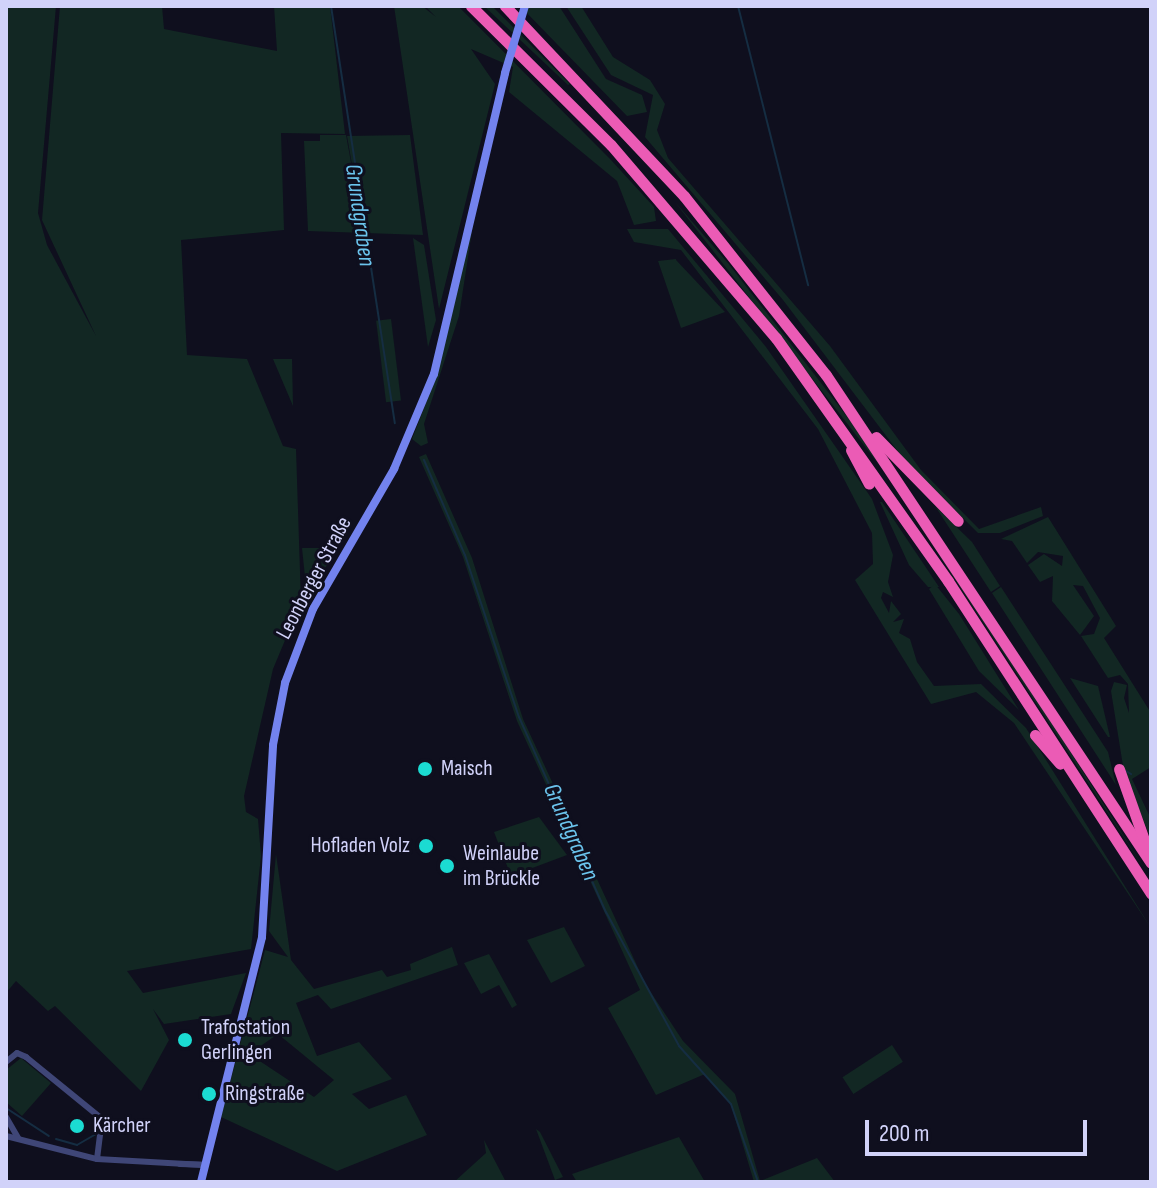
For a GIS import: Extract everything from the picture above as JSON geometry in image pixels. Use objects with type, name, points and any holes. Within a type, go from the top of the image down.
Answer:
[{"type":"highway","points":[[471,6],[631,167],[832,414],[1151,894]]},
{"type":"highway","points":[[505,6],[684,196],[863,427],[1151,862]]},
{"type":"highway","points":[[832,414],[869,484]]},
{"type":"highway","points":[[863,427],[958,521]]},
{"type":"highway","points":[[1035,735],[1082,788]]},
{"type":"highway","points":[[1119,769],[1151,862]]},
{"type":"main road","name":"Leonberger Straße","points":[[201,1182],[262,937],[273,745],[285,683],[313,609],[394,469],[434,374],[505,73],[525,6]]},
{"type":"street","points":[[6,1062],[17,1053],[26,1057],[102,1119],[97,1159]]},
{"type":"street","points":[[6,1117],[18,1138]]},
{"type":"street","points":[[6,1136],[97,1159],[204,1165]]},
{"type":"green space","points":[[6,6],[56,6],[38,213],[47,245],[96,336],[42,220],[60,6],[162,6],[164,29],[277,51],[274,6],[330,6],[345,134],[281,133],[284,230],[181,240],[187,355],[247,359],[283,446],[296,449],[301,602],[273,669],[244,796],[246,812],[258,819],[261,856],[251,949],[127,971],[143,993],[246,973],[231,1014],[164,1024],[153,1009],[169,1040],[141,1091],[55,1006],[48,1011],[16,981],[6,993]]},
{"type":"green space","points":[[394,6],[422,6],[436,17],[425,6],[458,6],[611,160],[654,207],[656,221],[634,225],[617,181],[509,92],[513,67],[471,49],[495,84],[439,309]]},
{"type":"green space","points":[[484,6],[492,6],[570,84],[568,85]]},
{"type":"green space","points":[[520,6],[559,6],[606,79],[642,95],[647,112],[627,116]]},
{"type":"green space","points":[[566,6],[581,6],[613,57],[650,80],[665,104],[657,130],[668,158],[830,346],[921,470],[979,529],[1041,507],[1043,516],[1000,533],[978,533],[903,458],[783,300],[645,137],[653,95],[611,75]]},
{"type":"green space","points":[[320,135],[346,135],[364,233],[308,231],[304,141],[320,141]]},
{"type":"green space","points":[[410,135],[423,235],[364,233],[347,136]]},
{"type":"green space","points":[[675,202],[728,263],[852,423],[1014,663],[1151,879],[884,471]]},
{"type":"green space","points":[[474,218],[459,316],[424,424],[428,443],[421,446],[412,439],[437,375]]},
{"type":"green space","points":[[627,229],[668,229],[766,347],[872,499],[893,555],[888,582],[893,597],[883,592],[881,598],[889,613],[891,601],[901,614],[893,622],[904,619],[899,633],[910,639],[917,662],[934,686],[981,684],[1026,728],[1151,928],[1014,723],[976,692],[931,704],[855,580],[873,564],[872,533],[818,429],[681,250],[634,242]]},
{"type":"green space","points":[[413,238],[424,245],[436,320],[428,347]]},
{"type":"green space","points":[[676,259],[725,312],[681,328],[658,261]]},
{"type":"green space","points":[[391,319],[401,400],[386,402],[376,321]]},
{"type":"green space","points":[[273,359],[292,359],[293,406]]},
{"type":"green space","points":[[426,454],[472,558],[523,719],[646,985],[683,1041],[735,1094],[760,1181],[817,1158],[835,1182],[754,1182],[731,1105],[705,1074],[656,1095],[608,1008],[640,990],[517,721],[463,557],[419,457]]},
{"type":"green space","points":[[880,502],[939,587],[928,587],[909,565]]},
{"type":"green space","points":[[935,506],[972,542],[1000,586],[991,592]]},
{"type":"green space","points":[[1048,517],[1116,626],[1104,638],[1151,713],[1151,767],[1132,779],[1151,819],[1151,839],[1124,772],[1111,691],[1114,682],[1127,685],[1124,698],[1129,713],[1128,684],[1120,675],[1108,678],[1081,636],[1094,634],[1100,618],[1083,586],[1073,585],[1094,616],[1080,635],[1052,601],[1053,576],[1040,582],[1028,565],[1044,554],[1062,566],[1063,556],[1038,552],[1027,563],[1012,541],[1001,539]]},
{"type":"green space","points":[[302,548],[338,548],[307,596]]},
{"type":"green space","points":[[935,584],[959,614],[1019,710],[979,671],[929,589]]},
{"type":"green space","points":[[1001,587],[1108,752],[1116,785],[992,593]]},
{"type":"green space","points":[[1070,678],[1098,686],[1110,737],[1108,737]]},
{"type":"green space","points":[[539,817],[567,855],[511,876],[494,832]]},
{"type":"green space","points":[[276,854],[291,960],[314,989],[382,970],[387,977],[411,970],[410,964],[452,947],[458,965],[331,1009],[318,995],[296,1003],[317,1056],[359,1042],[392,1079],[352,1094],[369,1109],[406,1095],[427,1135],[337,1171],[221,1117],[265,950],[288,957],[269,931]],"holes":[[[278,1034],[334,1080],[314,1097],[249,1054]]]},
{"type":"green space","points":[[564,927],[585,966],[551,983],[527,940]]},
{"type":"green space","points":[[489,954],[517,1005],[512,1008],[499,985],[481,994],[464,963]]},
{"type":"green space","points":[[892,1045],[903,1062],[853,1094],[843,1077]]},
{"type":"green space","points":[[21,1058],[51,1083],[22,1116],[6,1102],[6,1070]]},
{"type":"green space","points":[[536,1129],[540,1132],[563,1177],[555,1180]]},
{"type":"green space","points":[[679,1137],[705,1182],[577,1182],[572,1174]]},
{"type":"green space","points":[[484,1140],[506,1182],[454,1182],[486,1153]]},
{"type":"waterway","name":"Grundgraben","points":[[331,6],[395,423]]},
{"type":"waterway","points":[[738,6],[808,285]]},
{"type":"waterway","name":"Grundgraben","points":[[424,460],[465,555],[519,717],[606,912],[679,1046],[731,1104],[758,1182]]},
{"type":"waterway","points":[[1126,771],[1131,774]]},
{"type":"waterway","points":[[6,1108],[49,1136]]},
{"type":"waterway","points":[[56,1139],[77,1145],[96,1134]]},
{"type":"place","name":"Maisch","points":[[425,769]]},
{"type":"place","name":"Hofladen Volz","points":[[426,846]]},
{"type":"place","name":"Weinlaube im Brückle","points":[[447,866]]},
{"type":"place","name":"Trafostation Gerlingen","points":[[185,1040]]},
{"type":"place","name":"Ringstraße","points":[[209,1094]]},
{"type":"place","name":"Kärcher","points":[[77,1126]]}]
